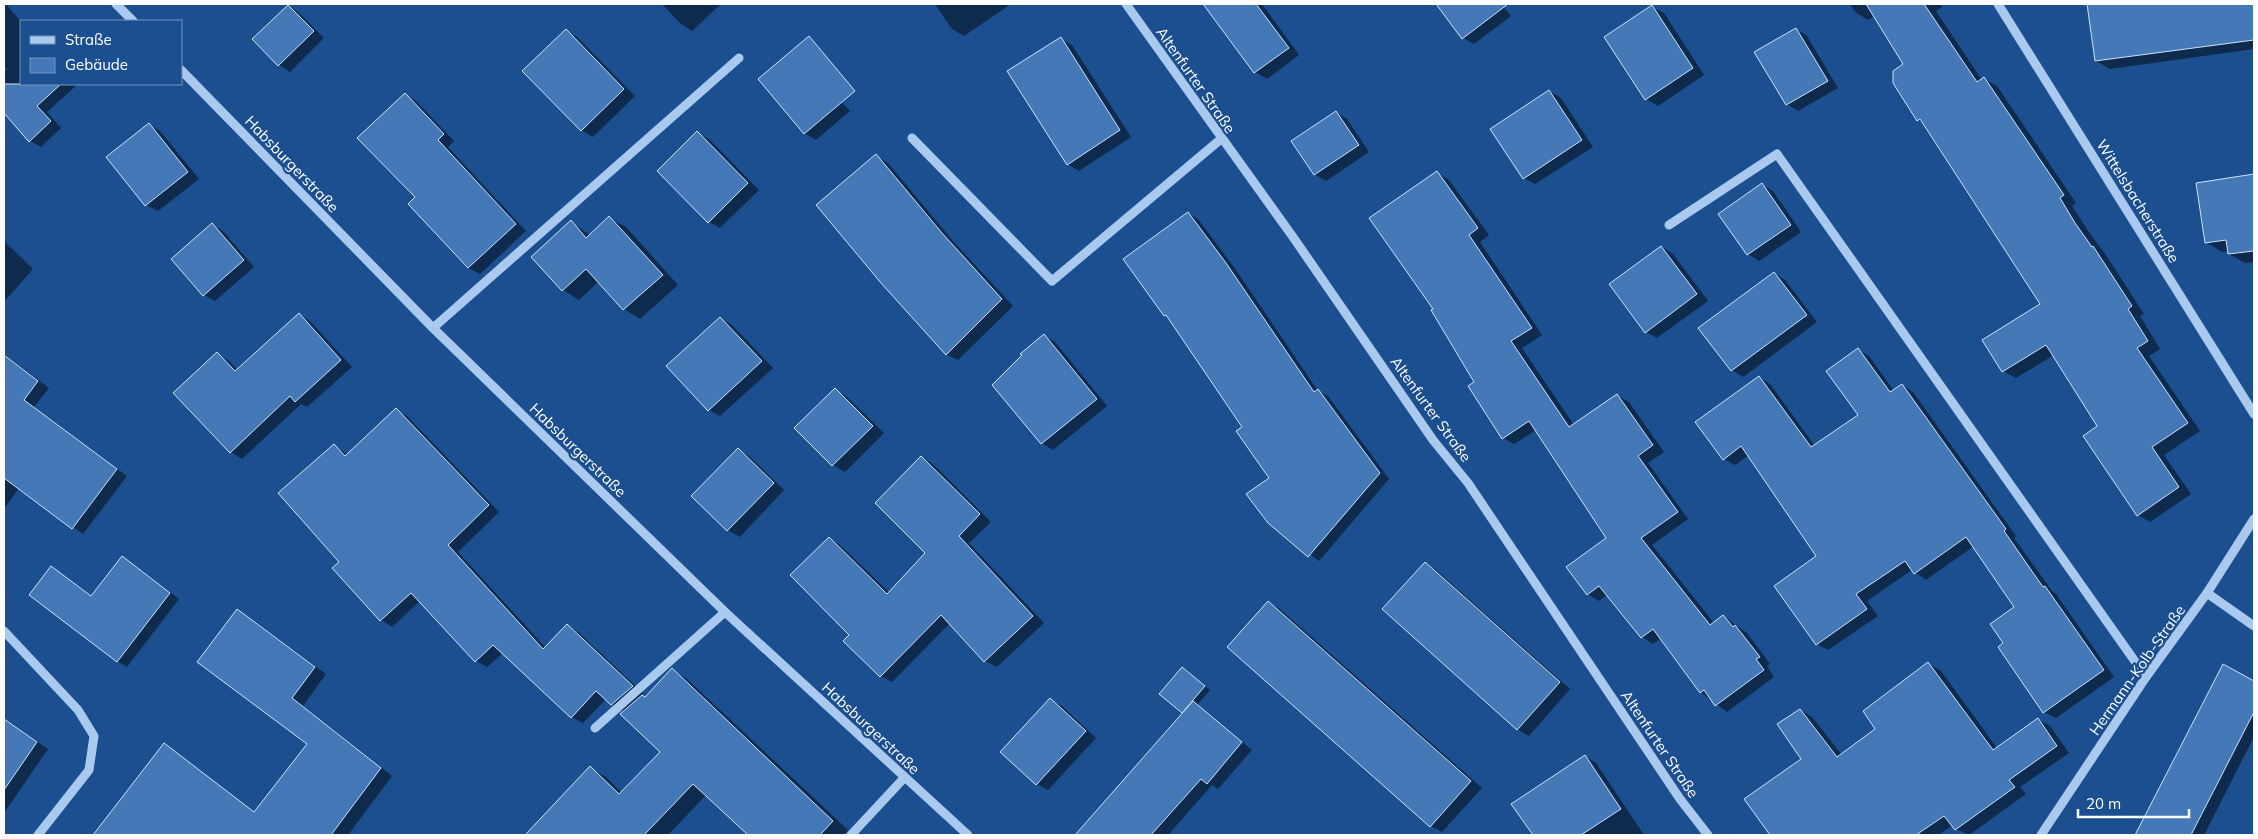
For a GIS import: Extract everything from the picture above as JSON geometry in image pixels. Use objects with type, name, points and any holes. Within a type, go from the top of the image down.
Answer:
[{"type":"street","points":[[116,4],[132,20]]},
{"type":"street","name":"Wittelsbacherstraße","points":[[1998,4],[2254,414]]},
{"type":"street","name":"Altenfurter Straße","points":[[1131,5],[1221,139],[1293,237],[1433,440],[1468,483],[1680,798],[1708,835]]},
{"type":"street","points":[[433,328],[739,58]]},
{"type":"street","name":"Habsburgerstraße","points":[[182,71],[433,328],[725,612],[968,835]]},
{"type":"street","points":[[912,138],[1052,282],[1221,139]]},
{"type":"street","points":[[1669,225],[1777,154],[2146,677]]},
{"type":"street","name":"Hermann-Kolb-Straße","points":[[2041,835],[2146,677],[2207,593],[2254,519]]},
{"type":"street","points":[[2207,593],[2254,626]]},
{"type":"street","points":[[595,728],[725,612]]},
{"type":"street","points":[[4,631],[78,710],[94,736],[89,770],[38,835]]},
{"type":"street","points":[[851,835],[904,778]]},
{"type":"building","points":[[1203,4],[1256,4],[1289,48],[1254,73]]},
{"type":"building","points":[[1436,4],[1508,4],[1462,39]]},
{"type":"building","points":[[1866,4],[1924,4],[1977,82],[1984,77],[2064,195],[2060,198],[2075,223],[2093,246],[2132,306],[2128,309],[2148,341],[2137,348],[2188,423],[2152,447],[2179,487],[2137,516],[2083,436],[2097,426],[2046,345],[2002,372],[1982,340],[2040,304],[1920,119],[1917,121],[1893,83],[1893,71],[1903,64]]},
{"type":"building","points":[[2087,4],[2254,4],[2254,40],[2095,61]]},
{"type":"building","points":[[288,5],[314,31],[278,66],[252,39]]},
{"type":"building","points":[[1652,5],[1693,68],[1645,100],[1604,37]]},
{"type":"building","points":[[1796,28],[1828,81],[1786,105],[1754,52]]},
{"type":"building","points":[[566,29],[624,89],[581,131],[522,71]]},
{"type":"building","points":[[809,36],[855,91],[804,134],[758,79]]},
{"type":"building","points":[[1061,37],[1120,130],[1067,165],[1007,71]]},
{"type":"building","points":[[4,84],[60,85],[37,106],[51,121],[29,142],[4,113]]},
{"type":"building","points":[[1549,90],[1582,140],[1523,179],[1490,129]]},
{"type":"building","points":[[405,93],[444,134],[438,140],[516,224],[468,268],[408,204],[415,197],[357,138]]},
{"type":"building","points":[[1336,111],[1359,145],[1314,175],[1291,141]]},
{"type":"building","points":[[149,123],[188,172],[145,206],[106,157]]},
{"type":"building","points":[[697,131],[748,183],[708,223],[657,171]]},
{"type":"building","points":[[876,154],[942,233],[1002,299],[946,355],[881,283],[816,205]]},
{"type":"building","points":[[1437,171],[1478,228],[1469,235],[1532,328],[1511,341],[1569,427],[1617,394],[1653,445],[1638,456],[1678,512],[1641,538],[1710,625],[1723,615],[1733,627],[1735,625],[1760,657],[1756,659],[1764,670],[1715,706],[1704,690],[1700,693],[1653,629],[1641,638],[1599,586],[1587,595],[1566,567],[1606,538],[1529,421],[1502,439],[1468,386],[1474,382],[1431,310],[1433,309],[1369,218]]},
{"type":"building","points":[[2254,174],[2254,251],[2228,254],[2226,240],[2205,243],[2196,183]]},
{"type":"building","points":[[1762,183],[1791,225],[1747,255],[1718,214]]},
{"type":"building","points":[[1188,212],[1226,263],[1314,392],[1318,389],[1380,473],[1308,557],[1268,523],[1246,494],[1269,478],[1236,431],[1242,427],[1166,315],[1164,316],[1123,259]]},
{"type":"building","points":[[609,216],[663,275],[623,310],[586,269],[562,291],[531,257],[571,220],[586,238]]},
{"type":"building","points":[[212,223],[244,260],[203,296],[171,259]]},
{"type":"building","points":[[1661,246],[1697,294],[1645,333],[1609,284]]},
{"type":"building","points":[[1774,272],[1807,315],[1731,371],[1698,328]]},
{"type":"building","points":[[299,313],[341,360],[295,402],[290,396],[230,453],[173,393],[217,352],[235,371]]},
{"type":"building","points":[[720,317],[762,361],[708,411],[666,366]]},
{"type":"building","points":[[1044,334],[1097,399],[1041,444],[992,385],[1022,355],[1020,354]]},
{"type":"building","points":[[1858,348],[1890,392],[1902,384],[2006,529],[2004,531],[2043,587],[2045,586],[2104,670],[2043,713],[1998,647],[2003,643],[1990,624],[2014,607],[1966,537],[1914,574],[1905,561],[1856,594],[1867,609],[1816,645],[1774,586],[1816,556],[1741,446],[1723,460],[1695,422],[1759,376],[1811,447],[1858,415],[1826,371]]},
{"type":"building","points":[[4,355],[38,381],[24,400],[117,469],[72,529],[4,478]]},
{"type":"building","points":[[835,388],[873,426],[832,466],[794,428]]},
{"type":"building","points":[[396,408],[489,505],[448,545],[543,649],[567,624],[633,686],[611,705],[596,691],[571,718],[493,645],[475,662],[411,593],[380,621],[332,568],[339,562],[278,493],[334,444],[345,456]]},
{"type":"building","points":[[738,448],[774,483],[727,531],[691,496]]},
{"type":"building","points":[[921,456],[980,514],[959,536],[1033,616],[984,662],[941,615],[880,677],[843,641],[849,635],[790,575],[829,537],[887,594],[925,553],[875,503]]},
{"type":"building","points":[[122,556],[170,593],[117,662],[29,595],[51,566],[91,596]]},
{"type":"building","points":[[1425,562],[1560,682],[1517,730],[1382,609]]},
{"type":"building","points":[[1268,601],[1471,781],[1430,827],[1227,647]]},
{"type":"building","points":[[237,609],[315,667],[292,698],[381,768],[331,835],[93,835],[164,743],[254,812],[307,744],[197,662]]},
{"type":"building","points":[[1928,662],[1993,750],[2038,718],[2057,746],[2009,780],[2015,787],[1955,830],[1944,816],[1916,835],[1770,835],[1744,799],[1801,759],[1777,724],[1800,709],[1837,757],[1875,729],[1863,711]]},
{"type":"building","points":[[2223,664],[2254,681],[2254,712],[2191,835],[2135,835]]},
{"type":"building","points":[[1182,667],[1205,686],[1182,713],[1159,694]]},
{"type":"building","points":[[672,668],[833,821],[820,835],[748,835],[693,784],[644,835],[525,835],[590,766],[619,794],[660,752],[620,714],[642,695],[645,697]]},
{"type":"building","points":[[1050,698],[1086,731],[1036,785],[1000,752]]},
{"type":"building","points":[[1193,701],[1242,742],[1207,784],[1201,779],[1151,835],[1075,835]]},
{"type":"building","points":[[4,719],[37,742],[4,790]]},
{"type":"building","points":[[1585,755],[1621,809],[1581,835],[1533,835],[1511,804]]}]
